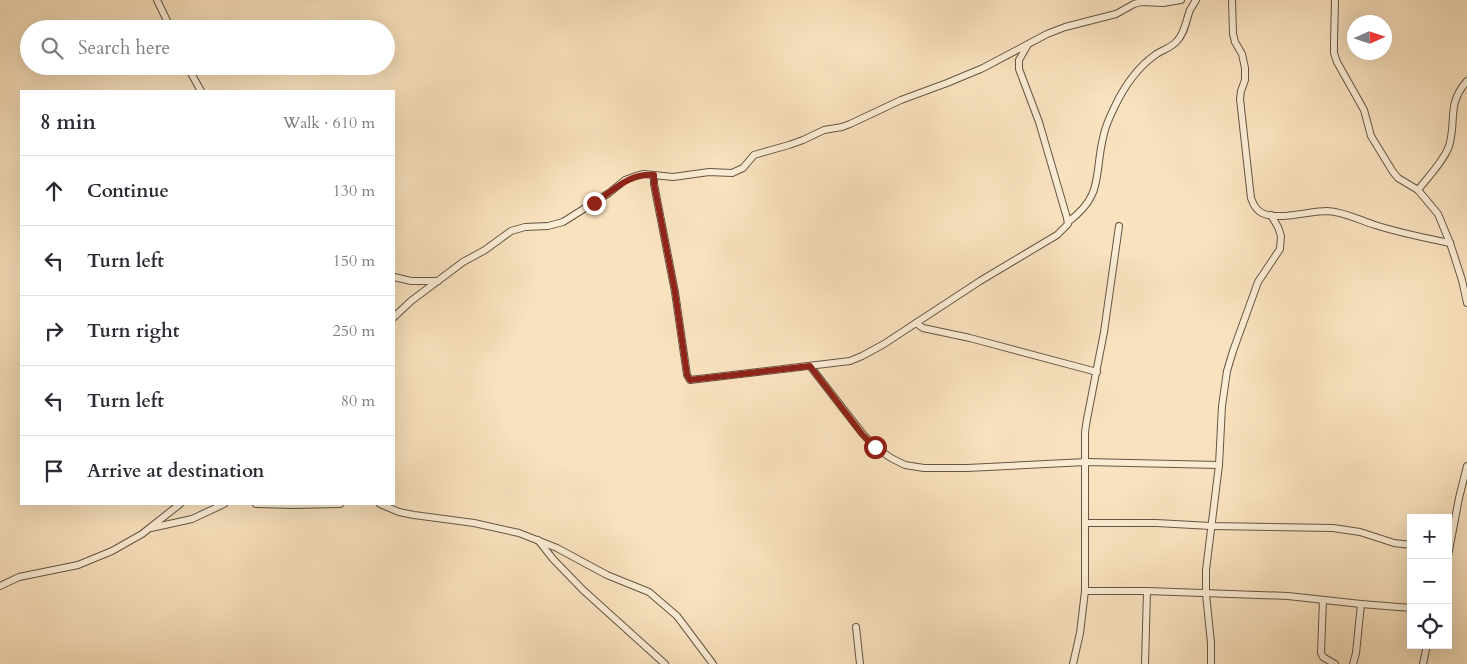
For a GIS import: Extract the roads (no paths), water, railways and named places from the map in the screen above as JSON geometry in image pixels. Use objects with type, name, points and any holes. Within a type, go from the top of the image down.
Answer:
[{"type":"street","points":[[157,0],[167,20]]},
{"type":"street","points":[[395,316],[411,301],[463,262],[485,250],[511,231],[524,227],[556,225],[563,222],[602,198],[625,180],[644,174],[673,177],[709,172],[732,173],[743,168],[754,155],[789,146],[824,130],[850,124],[901,100],[983,68],[1065,27],[1116,14],[1144,1],[1163,3],[1181,0]]},
{"type":"street","points":[[654,175],[688,379],[694,380],[840,363],[862,356],[884,344],[980,281],[1066,228],[1068,222],[1086,206],[1091,196],[1096,179],[1102,138],[1107,122],[1120,96],[1135,74],[1153,56],[1177,42],[1196,0]]},
{"type":"street","points":[[1232,0],[1233,34],[1242,54],[1244,68],[1245,80],[1240,99],[1251,198],[1255,208],[1261,213],[1270,216],[1338,212],[1374,225],[1450,243]]},
{"type":"street","points":[[1335,0],[1334,53],[1337,62],[1364,110],[1371,136],[1393,172],[1398,178],[1418,190],[1438,214],[1450,243],[1467,303]]},
{"type":"street","points":[[1030,43],[1022,54],[1019,69],[1057,178],[1068,222]]},
{"type":"street","points":[[193,75],[200,90]]},
{"type":"street","points":[[1418,190],[1448,148],[1454,106],[1460,88],[1467,81]]},
{"type":"street","points":[[1211,664],[1206,570],[1220,465],[1222,406],[1227,371],[1258,282],[1280,249],[1281,236],[1278,226],[1270,216]]},
{"type":"street","points":[[1073,664],[1080,633],[1085,591],[1086,419],[1097,372],[1119,226]]},
{"type":"street","points":[[395,277],[439,281]]},
{"type":"street","points":[[916,323],[923,328],[970,338],[1097,372]]},
{"type":"street","points":[[810,366],[862,434],[875,447],[905,465],[924,468],[967,468],[1086,462],[1220,465]]},
{"type":"street","points":[[1452,531],[1467,466]]},
{"type":"street","points":[[0,586],[19,577],[78,565],[112,551],[150,528],[179,505]]},
{"type":"street","points":[[150,528],[192,519],[222,505]]},
{"type":"street","points":[[277,505],[327,505]]},
{"type":"street","points":[[382,505],[414,516],[481,525],[519,533],[566,552],[607,575],[649,592],[677,616],[713,664]]},
{"type":"street","points":[[1086,523],[1332,528],[1360,532],[1394,543],[1407,545]]},
{"type":"street","points":[[537,540],[583,590],[665,664]]},
{"type":"street","points":[[1085,591],[1147,591],[1288,596],[1407,608]]},
{"type":"street","points":[[1145,664],[1147,591]]},
{"type":"street","points":[[1322,600],[1321,653],[1336,664]]},
{"type":"street","points":[[1353,664],[1356,653],[1361,604]]},
{"type":"street","points":[[856,627],[860,664]]},
{"type":"street","points":[[1423,664],[1426,649]]}]
